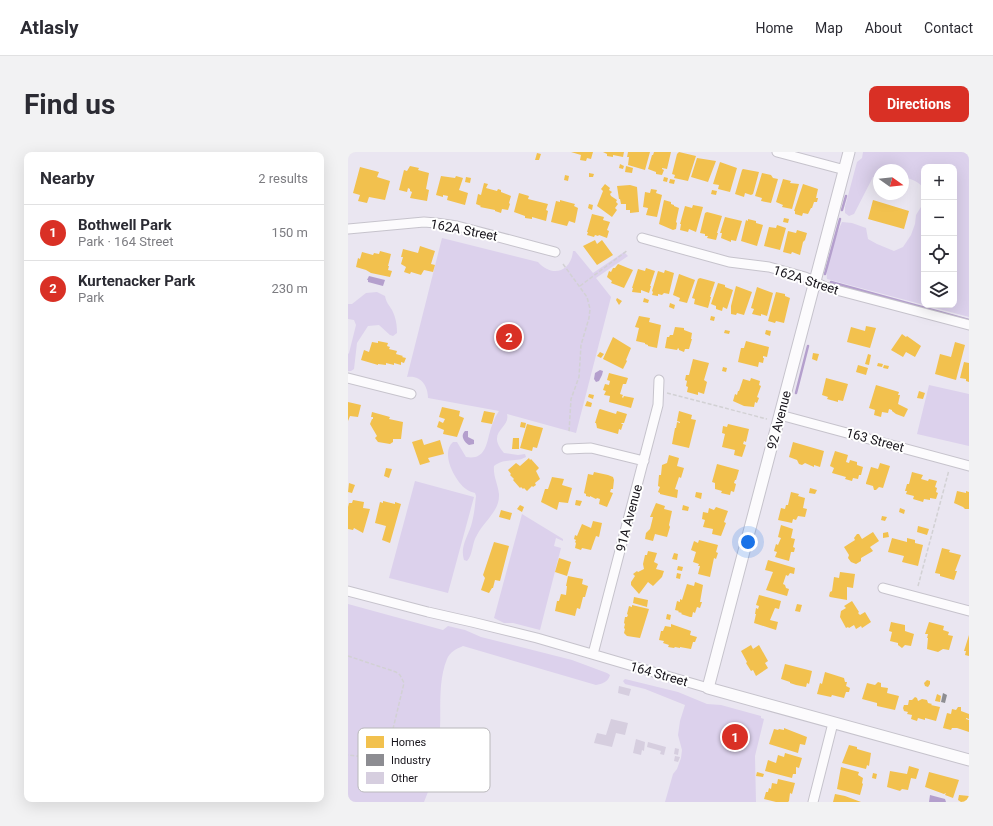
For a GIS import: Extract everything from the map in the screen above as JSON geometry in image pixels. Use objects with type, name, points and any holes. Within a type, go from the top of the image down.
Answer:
[{"type":"street","points":[[777,152],[845,170]]},
{"type":"street","name":"92 Avenue","points":[[708,688],[850,152]]},
{"type":"street","name":"162A Street","points":[[348,229],[424,222],[436,223],[457,226],[555,252]]},
{"type":"street","name":"162A Street","points":[[642,238],[729,262],[769,267],[805,277],[825,287],[969,325]]},
{"type":"street","points":[[348,378],[411,394]]},
{"type":"street","name":"91A Avenue","points":[[593,654],[658,405],[658,380]]},
{"type":"street","name":"163 Street","points":[[780,415],[969,466]]},
{"type":"street","points":[[567,449],[591,448],[644,461]]},
{"type":"street","points":[[883,588],[969,611]]},
{"type":"street","name":"164 Street","points":[[348,591],[428,612],[487,625],[593,654],[833,724],[969,760]]},
{"type":"street","points":[[813,802],[833,724]]},
{"type":"path","points":[[580,286],[628,250]]},
{"type":"path","points":[[563,264],[580,286],[588,301],[590,313],[581,345],[579,377],[571,398],[569,432]]},
{"type":"path","points":[[667,393],[767,419]]},
{"type":"path","points":[[918,586],[950,466]]},
{"type":"path","points":[[348,656],[391,669],[400,675],[404,684],[394,728]]},
{"type":"path","points":[[348,755],[358,756]]},
{"type":"shaded area","points":[[863,152],[969,152],[969,317],[935,308],[957,308],[957,164],[921,164],[921,185],[909,179],[909,164],[873,164],[873,177],[854,214],[849,216],[845,213],[845,207],[857,162],[862,158]]},
{"type":"shaded area","points":[[921,207],[921,304],[827,279],[830,259],[842,222],[852,223],[866,228],[868,239],[894,251],[903,247],[911,235],[915,224],[916,215]]},
{"type":"shaded area","points":[[442,238],[538,262],[543,267],[555,271],[565,268],[569,264],[573,251],[575,251],[593,273],[624,252],[628,256],[596,278],[611,297],[576,433],[507,414],[506,423],[498,435],[497,440],[499,446],[504,453],[518,455],[525,454],[526,457],[518,460],[498,463],[494,466],[499,500],[494,511],[475,538],[467,561],[464,560],[463,547],[472,522],[476,496],[475,493],[467,490],[462,485],[450,467],[448,460],[449,447],[453,442],[457,442],[466,457],[476,457],[480,455],[487,444],[493,423],[499,411],[428,398],[427,389],[423,382],[416,378],[407,377]]},
{"type":"shaded area","points":[[369,276],[385,280],[383,286],[368,282],[367,280]]},
{"type":"shaded area","points":[[377,292],[385,296],[392,310],[396,322],[397,333],[393,336],[379,325],[368,326],[357,343],[354,369],[348,371],[348,354],[356,325],[354,320],[348,319],[348,304],[352,304],[366,293]]},
{"type":"shaded area","points":[[600,370],[603,371],[602,375],[599,381],[596,382],[594,379],[595,373]]},
{"type":"shaded area","points":[[929,385],[969,394],[969,446],[917,434]]},
{"type":"shaded area","points":[[465,431],[468,431],[468,437],[474,440],[474,444],[469,445],[464,441],[463,435]]},
{"type":"shaded area","points":[[415,481],[474,497],[448,593],[389,578]]},
{"type":"shaded area","points":[[522,514],[563,539],[563,541],[556,538],[554,546],[561,548],[540,630],[513,623],[504,623],[494,618]]},
{"type":"shaded area","points":[[348,604],[443,630],[448,626],[465,630],[481,637],[572,660],[610,675],[604,682],[596,685],[463,646],[458,648],[450,654],[444,667],[440,694],[440,728],[358,728],[358,792],[427,792],[424,802],[348,802]]},
{"type":"shaded area","points":[[625,679],[678,692],[707,704],[721,705],[761,716],[761,718],[764,719],[755,756],[756,802],[665,802],[673,774],[677,769],[681,758],[682,750],[678,735],[680,721],[685,705],[645,689],[625,684],[623,681]]},
{"type":"shaded area","points":[[930,795],[945,799],[946,802],[929,802]]},
{"type":"building: Homes","points":[[571,152],[593,152],[591,159],[587,158],[586,161],[580,160],[581,155]]},
{"type":"building: Homes","points":[[603,152],[624,152],[623,157],[613,155],[613,157],[607,156],[607,154]]},
{"type":"building: Homes","points":[[628,152],[650,152],[645,170],[628,165]]},
{"type":"building: Homes","points":[[654,152],[671,152],[667,169],[662,168],[664,170],[662,175],[656,174],[656,172],[648,169]]},
{"type":"building: Homes","points":[[679,152],[696,156],[688,181],[674,178],[675,175],[672,174],[677,154]]},
{"type":"building: Homes","points":[[537,153],[541,154],[539,160],[535,160]]},
{"type":"building: Homes","points":[[697,158],[716,161],[708,182],[691,177]]},
{"type":"building: Homes","points":[[720,162],[737,168],[730,192],[718,189],[719,185],[713,184]]},
{"type":"building: Homes","points":[[620,164],[624,166],[623,169],[619,168]]},
{"type":"building: Homes","points":[[410,166],[419,168],[418,170],[429,173],[426,189],[429,190],[427,201],[410,198],[412,192],[408,188],[407,192],[399,190],[404,170],[407,171]]},
{"type":"building: Homes","points":[[626,166],[633,168],[632,173],[625,172]]},
{"type":"building: Homes","points":[[360,167],[379,172],[377,177],[390,181],[385,200],[369,197],[367,203],[358,201],[360,195],[353,193]]},
{"type":"building: Homes","points":[[743,169],[759,172],[753,194],[751,195],[745,193],[744,197],[735,194]]},
{"type":"building: Homes","points":[[589,173],[594,174],[593,177],[589,177]]},
{"type":"building: Homes","points":[[762,173],[771,175],[773,178],[778,179],[771,203],[761,201],[762,198],[755,196]]},
{"type":"building: Homes","points":[[565,175],[569,176],[568,181],[564,180]]},
{"type":"building: Homes","points":[[441,176],[455,178],[456,176],[463,178],[459,190],[468,193],[465,205],[447,200],[448,196],[443,195],[443,197],[436,195]]},
{"type":"building: Homes","points":[[466,177],[471,178],[470,183],[465,182]]},
{"type":"building: Homes","points":[[664,177],[668,178],[667,182],[663,181]]},
{"type":"building: Homes","points":[[670,179],[675,180],[674,184],[669,183]]},
{"type":"building: Homes","points":[[783,179],[791,181],[790,183],[799,184],[792,209],[782,207],[783,205],[776,202]]},
{"type":"building: Homes","points":[[484,183],[488,184],[486,188],[497,191],[498,189],[501,190],[501,192],[511,196],[508,210],[502,209],[501,213],[495,210],[480,207],[481,206],[476,204],[478,194],[481,195]]},
{"type":"building: Homes","points":[[605,184],[610,188],[609,190],[612,192],[610,194],[611,196],[617,200],[616,202],[618,204],[615,208],[617,210],[612,217],[597,206],[603,191],[601,189]]},
{"type":"building: Homes","points":[[803,184],[818,189],[816,198],[818,198],[817,202],[814,202],[808,214],[803,213],[802,216],[795,214],[794,211]]},
{"type":"building: Homes","points":[[630,185],[637,187],[639,212],[630,213],[630,210],[626,210],[626,204],[621,204],[619,199],[617,186]]},
{"type":"building: Homes","points":[[651,189],[657,190],[656,193],[662,195],[657,217],[646,215],[648,208],[643,207],[645,192],[650,193]]},
{"type":"building: Homes","points":[[712,190],[717,191],[716,195],[711,194]]},
{"type":"building: Homes","points":[[519,193],[529,196],[528,199],[548,204],[546,210],[548,211],[546,221],[532,217],[532,219],[525,218],[525,216],[514,212]]},
{"type":"building: Homes","points":[[560,200],[575,204],[574,206],[578,208],[575,223],[569,221],[567,226],[551,222],[556,201],[560,202]]},
{"type":"building: Homes","points":[[664,200],[671,202],[671,204],[679,208],[676,229],[673,230],[659,224]]},
{"type":"building: Homes","points":[[873,200],[909,211],[904,229],[868,219]]},
{"type":"building: Homes","points":[[589,204],[593,205],[592,210],[588,208]]},
{"type":"building: Homes","points":[[693,205],[703,207],[696,232],[689,229],[688,232],[680,230],[680,224],[685,206],[692,208]]},
{"type":"building: Homes","points":[[707,212],[722,216],[716,240],[707,238],[708,236],[700,233],[705,213]]},
{"type":"building: Homes","points":[[592,214],[604,217],[603,220],[610,222],[607,230],[609,231],[607,238],[599,235],[595,235],[594,237],[587,235]]},
{"type":"building: Homes","points":[[725,217],[742,221],[736,241],[731,240],[731,242],[721,238],[722,233],[720,233]]},
{"type":"building: Homes","points":[[784,218],[789,219],[788,223],[783,222]]},
{"type":"building: Homes","points":[[748,219],[763,225],[757,246],[741,241],[746,220],[748,221]]},
{"type":"building: Homes","points":[[777,225],[786,228],[780,250],[764,246],[769,227],[776,228]]},
{"type":"building: Homes","points":[[797,230],[807,233],[800,255],[792,252],[791,254],[783,252],[788,231],[796,233]]},
{"type":"building: Homes","points":[[595,240],[597,244],[602,240],[613,255],[597,265],[583,246]]},
{"type":"building: Homes","points":[[420,246],[435,251],[431,264],[435,265],[433,272],[424,270],[421,275],[411,272],[410,274],[404,272],[406,267],[401,264],[403,249],[418,253]]},
{"type":"building: Homes","points":[[380,251],[391,254],[388,266],[388,270],[392,271],[390,277],[371,273],[356,267],[358,258],[360,259],[362,252],[373,255],[374,253],[379,254]]},
{"type":"building: Homes","points":[[618,264],[633,270],[624,288],[611,283],[612,281],[607,277],[609,271],[611,272]]},
{"type":"building: Homes","points":[[646,268],[655,271],[649,293],[641,290],[641,293],[632,292],[638,269],[645,271]]},
{"type":"building: Homes","points":[[665,270],[674,273],[669,294],[658,294],[658,296],[652,295],[658,271],[664,273]]},
{"type":"building: Homes","points":[[679,274],[695,280],[687,303],[679,301],[680,298],[673,295]]},
{"type":"building: Homes","points":[[700,278],[715,282],[708,308],[694,304],[695,299],[692,298],[698,279]]},
{"type":"building: Homes","points":[[718,283],[733,290],[727,309],[723,307],[722,311],[716,309],[716,306],[711,304]]},
{"type":"building: Homes","points":[[736,286],[752,292],[744,315],[737,313],[736,315],[731,314],[731,306]]},
{"type":"building: Homes","points":[[757,287],[773,293],[767,316],[752,314],[754,309],[751,308]]},
{"type":"building: Homes","points":[[776,292],[785,294],[785,296],[790,298],[784,323],[768,321]]},
{"type":"building: Homes","points":[[617,298],[622,301],[619,305],[616,300]]},
{"type":"building: Homes","points":[[644,298],[649,300],[648,303],[643,302]]},
{"type":"building: Homes","points":[[670,303],[675,305],[674,309],[669,307]]},
{"type":"building: Homes","points":[[639,316],[650,318],[649,322],[661,325],[657,348],[636,341],[639,328],[635,327]]},
{"type":"building: Homes","points":[[711,316],[715,317],[714,321],[710,320]]},
{"type":"building: Homes","points":[[866,326],[876,328],[870,348],[847,342],[851,327],[865,331]]},
{"type":"building: Homes","points":[[675,327],[684,328],[684,330],[692,333],[689,349],[685,349],[684,352],[678,348],[677,350],[665,348],[667,337],[673,335]]},
{"type":"building: Homes","points":[[725,330],[730,331],[729,334],[724,333]]},
{"type":"building: Homes","points":[[766,330],[771,331],[770,336],[765,334]]},
{"type":"building: Homes","points":[[902,334],[921,346],[915,357],[906,352],[903,357],[891,350]]},
{"type":"building: Homes","points":[[613,337],[631,348],[623,369],[603,359]]},
{"type":"building: Homes","points":[[378,341],[388,343],[387,346],[390,347],[389,349],[397,351],[396,354],[406,358],[404,363],[401,362],[401,365],[386,363],[386,365],[378,365],[361,360],[364,350],[369,352],[372,342],[378,343]]},
{"type":"building: Homes","points":[[746,341],[769,347],[767,357],[763,356],[763,363],[759,362],[758,367],[738,362],[741,348],[744,348]]},
{"type":"building: Homes","points":[[955,342],[965,345],[956,380],[935,374],[940,354],[951,357]]},
{"type":"building: Homes","points":[[600,352],[604,354],[601,358],[597,356]]},
{"type":"building: Homes","points":[[813,353],[819,354],[817,361],[812,359]]},
{"type":"building: Homes","points":[[868,354],[871,355],[869,365],[865,364]]},
{"type":"building: Homes","points":[[693,359],[709,363],[704,380],[707,382],[704,394],[698,392],[698,395],[687,392],[687,381],[685,380],[686,375],[689,375]]},
{"type":"building: Homes","points":[[964,362],[969,363],[969,382],[966,381],[966,379],[960,378]]},
{"type":"building: Homes","points":[[878,363],[883,364],[882,367],[877,366]]},
{"type":"building: Homes","points":[[858,365],[868,368],[866,375],[856,372]]},
{"type":"building: Homes","points":[[884,365],[889,366],[888,369],[883,368]]},
{"type":"building: Homes","points":[[723,367],[727,368],[726,372],[722,371]]},
{"type":"building: Homes","points":[[609,373],[628,378],[626,384],[623,384],[620,394],[623,395],[623,398],[624,396],[634,398],[631,408],[609,402],[610,396],[604,395],[606,391],[603,390],[605,384],[609,385],[610,381],[607,380]]},
{"type":"building: Homes","points":[[751,378],[760,381],[759,385],[761,386],[757,397],[759,398],[757,403],[755,402],[754,407],[744,406],[733,401],[735,394],[737,395],[739,391],[743,379],[750,381]]},
{"type":"building: Homes","points":[[826,378],[848,384],[843,401],[838,400],[838,402],[827,399],[828,397],[822,395]]},
{"type":"building: Homes","points":[[876,385],[899,392],[898,395],[900,395],[898,404],[908,409],[904,417],[889,409],[888,413],[882,412],[881,417],[874,415],[875,410],[869,408]]},
{"type":"building: Homes","points":[[919,391],[925,393],[923,399],[917,398]]},
{"type":"building: Homes","points":[[589,394],[594,395],[593,399],[588,397]]},
{"type":"building: Homes","points":[[587,401],[592,403],[591,407],[585,406]]},
{"type":"building: Homes","points":[[348,402],[361,405],[358,417],[350,416],[348,421]]},
{"type":"building: Homes","points":[[442,407],[460,411],[459,416],[464,418],[457,437],[443,434],[444,430],[437,427],[439,421],[443,423],[445,419],[439,417]]},
{"type":"building: Homes","points":[[600,409],[616,414],[617,411],[627,414],[624,423],[621,424],[623,424],[621,430],[619,429],[618,434],[597,428],[595,423]]},
{"type":"building: Homes","points":[[484,411],[495,413],[492,424],[481,422]]},
{"type":"building: Homes","points":[[679,411],[692,415],[691,419],[696,420],[689,448],[672,444],[677,422],[680,423],[677,421]]},
{"type":"building: Homes","points":[[372,412],[390,417],[389,419],[403,422],[401,439],[393,439],[393,442],[390,444],[378,442],[375,438],[377,436],[370,424],[373,419],[373,417],[371,417]]},
{"type":"building: Homes","points":[[521,422],[526,423],[525,428],[520,427]]},
{"type":"building: Homes","points":[[527,424],[543,428],[537,448],[533,447],[532,451],[520,448]]},
{"type":"building: Homes","points":[[728,424],[749,429],[746,442],[744,441],[743,444],[746,445],[742,457],[734,455],[735,450],[722,447],[725,434],[722,433],[723,426],[727,427]]},
{"type":"building: Homes","points":[[513,438],[519,438],[519,449],[512,449]]},
{"type":"building: Homes","points":[[422,439],[424,445],[440,440],[444,454],[428,458],[430,462],[420,465],[412,442]]},
{"type":"building: Homes","points":[[793,442],[824,451],[820,467],[814,465],[814,467],[805,463],[802,465],[799,464],[797,460],[789,457]]},
{"type":"building: Homes","points":[[835,451],[848,455],[846,462],[849,463],[850,460],[857,462],[857,465],[863,467],[861,475],[859,475],[858,479],[853,478],[852,481],[845,479],[846,477],[832,473],[834,468],[830,466]]},
{"type":"building: Homes","points":[[669,455],[679,458],[677,466],[684,468],[675,489],[678,490],[677,498],[660,494],[658,492],[660,487],[658,486],[659,475],[661,475],[662,465],[667,463]]},
{"type":"building: Homes","points":[[529,458],[539,468],[536,471],[540,479],[535,483],[536,485],[533,487],[532,486],[527,491],[524,488],[520,488],[513,480],[514,479],[508,470],[516,463],[520,466]]},
{"type":"building: Homes","points":[[880,463],[890,466],[883,488],[879,487],[874,490],[873,486],[866,483],[871,467],[878,469]]},
{"type":"building: Homes","points":[[717,464],[739,470],[734,483],[736,484],[734,492],[731,491],[730,495],[721,493],[722,491],[715,489],[715,483],[712,482]]},
{"type":"building: Homes","points":[[386,468],[392,469],[389,478],[384,476]]},
{"type":"building: Homes","points":[[594,472],[613,477],[613,489],[611,489],[610,492],[613,493],[607,507],[599,504],[600,499],[586,496],[584,493],[588,474],[593,475]]},
{"type":"building: Homes","points":[[912,472],[923,475],[921,479],[937,481],[935,487],[937,488],[936,492],[938,493],[936,499],[924,499],[923,502],[913,499],[914,496],[906,494],[907,491],[905,491],[907,484],[909,484]]},
{"type":"building: Homes","points":[[552,477],[564,479],[562,485],[572,488],[568,503],[559,502],[557,510],[541,502],[545,489],[548,489]]},
{"type":"building: Homes","points":[[349,483],[355,485],[352,493],[348,492]]},
{"type":"building: Homes","points":[[810,488],[817,490],[815,494],[809,493]]},
{"type":"building: Homes","points":[[957,491],[966,493],[966,491],[969,492],[969,509],[965,509],[954,503]]},
{"type":"building: Homes","points":[[696,492],[702,493],[701,499],[695,497]]},
{"type":"building: Homes","points":[[791,492],[799,494],[798,496],[805,498],[803,508],[807,509],[805,517],[798,516],[796,520],[793,519],[792,523],[778,520],[781,508],[785,509],[786,505],[788,505]]},
{"type":"building: Homes","points":[[353,500],[364,502],[363,508],[370,509],[363,533],[354,528],[353,530],[348,529],[348,507],[349,503],[352,503]]},
{"type":"building: Homes","points":[[576,500],[582,501],[580,506],[575,505]]},
{"type":"building: Homes","points":[[383,501],[401,504],[390,543],[382,540],[386,526],[375,523],[380,502],[383,503]]},
{"type":"building: Homes","points":[[656,503],[665,506],[664,509],[672,511],[667,537],[655,534],[653,541],[645,539],[646,533],[650,529],[653,517],[650,517]]},
{"type":"building: Homes","points":[[520,505],[524,507],[522,512],[517,509]]},
{"type":"building: Homes","points":[[683,505],[689,507],[688,511],[682,510]]},
{"type":"building: Homes","points":[[716,507],[728,511],[724,522],[726,523],[721,536],[712,534],[713,529],[703,527],[705,520],[702,519],[703,512],[708,513],[709,508],[714,510]]},
{"type":"building: Homes","points":[[900,508],[905,510],[904,514],[899,512]]},
{"type":"building: Homes","points":[[501,510],[512,513],[510,520],[499,517]]},
{"type":"building: Homes","points":[[882,516],[887,517],[885,521],[881,520]]},
{"type":"building: Homes","points":[[593,521],[602,523],[599,537],[596,536],[591,550],[582,548],[581,550],[575,548],[575,535],[577,536],[582,524],[591,528]]},
{"type":"building: Homes","points":[[781,525],[793,529],[791,538],[795,539],[793,547],[795,548],[794,552],[791,552],[789,561],[775,557],[777,552],[774,551],[776,544],[778,545],[781,538],[778,537]]},
{"type":"building: Homes","points":[[918,526],[929,529],[927,535],[917,532]]},
{"type":"building: Homes","points":[[873,532],[879,541],[870,547],[873,551],[861,558],[861,561],[856,564],[851,562],[844,547],[855,540],[854,538],[857,534],[859,534],[862,539]]},
{"type":"building: Homes","points":[[888,532],[889,537],[883,538],[883,533]]},
{"type":"building: Homes","points":[[892,538],[907,542],[907,538],[915,540],[915,543],[923,545],[918,566],[902,562],[904,556],[888,552]]},
{"type":"building: Homes","points":[[699,540],[718,545],[716,552],[718,553],[716,559],[714,558],[710,577],[698,574],[700,566],[698,566],[699,564],[693,562],[696,552],[691,550],[694,541],[698,543]]},
{"type":"building: Homes","points":[[494,542],[509,546],[500,581],[495,580],[493,588],[489,593],[481,590],[485,578],[483,575]]},
{"type":"building: Homes","points":[[942,548],[950,550],[949,552],[961,555],[955,571],[957,571],[954,580],[935,573]]},
{"type":"building: Homes","points":[[648,551],[657,553],[654,562],[658,564],[656,569],[664,571],[662,577],[653,586],[648,582],[639,594],[631,585],[631,582],[635,576],[633,574],[644,569],[643,564],[645,555],[647,555]]},
{"type":"building: Homes","points":[[674,553],[678,554],[677,560],[672,559]]},
{"type":"building: Homes","points":[[559,558],[571,562],[567,576],[555,572]]},
{"type":"building: Homes","points":[[768,560],[795,568],[794,574],[790,573],[788,576],[786,575],[783,584],[789,589],[787,596],[766,590],[773,572],[765,570]]},
{"type":"building: Homes","points":[[678,566],[683,567],[682,571],[677,570]]},
{"type":"building: Homes","points":[[840,572],[855,574],[853,588],[847,587],[847,600],[829,596],[830,592],[832,591],[834,577],[839,578]]},
{"type":"building: Homes","points":[[677,573],[681,574],[680,579],[676,578]]},
{"type":"building: Homes","points":[[568,576],[583,579],[582,584],[588,586],[580,609],[577,608],[575,616],[555,611],[557,601],[559,601],[561,594],[566,595]]},
{"type":"building: Homes","points":[[695,582],[703,585],[700,602],[702,602],[700,608],[697,607],[695,613],[693,612],[692,617],[690,617],[675,610],[677,601],[680,602],[680,599],[682,600],[687,584],[694,586]]},
{"type":"building: Homes","points":[[759,595],[781,601],[779,609],[775,608],[770,620],[778,622],[776,630],[754,623],[756,608],[758,609],[759,606],[756,605]]},
{"type":"building: Homes","points":[[634,597],[648,600],[647,607],[633,603]]},
{"type":"building: Homes","points":[[852,601],[859,612],[858,613],[860,615],[865,612],[871,622],[862,628],[861,626],[856,629],[854,625],[846,628],[840,617],[841,611],[846,608],[844,606]]},
{"type":"building: Homes","points":[[797,604],[802,605],[800,612],[795,611]]},
{"type":"building: Homes","points":[[632,605],[649,609],[640,638],[627,636],[624,633],[625,617],[628,615],[629,606],[632,607]]},
{"type":"building: Homes","points":[[667,614],[671,615],[670,620],[666,619]]},
{"type":"building: Homes","points":[[891,622],[905,625],[905,631],[914,634],[911,646],[905,645],[902,648],[898,645],[898,643],[890,641],[892,632],[889,631]]},
{"type":"building: Homes","points":[[929,622],[944,626],[943,630],[949,632],[948,635],[953,636],[949,650],[943,649],[938,652],[927,649],[928,634],[925,634]]},
{"type":"building: Homes","points":[[671,624],[691,631],[690,635],[697,637],[695,642],[693,642],[691,649],[668,647],[669,645],[663,643],[664,641],[659,640],[661,631],[663,631],[665,626],[671,627]]},
{"type":"building: Homes","points":[[969,635],[969,656],[965,655],[966,651],[964,651]]},
{"type":"building: Homes","points":[[751,645],[753,649],[759,645],[768,661],[765,663],[768,668],[756,676],[753,670],[751,671],[746,663],[747,662],[741,651]]},
{"type":"building: Homes","points":[[785,664],[812,671],[809,684],[807,683],[806,687],[781,679]]},
{"type":"building: Homes","points":[[825,672],[844,678],[845,682],[847,682],[846,686],[850,688],[849,692],[846,692],[844,698],[832,695],[831,697],[817,694],[820,683],[822,684]]},
{"type":"building: Homes","points":[[927,680],[930,681],[928,687],[925,686],[924,683]]},
{"type":"building: Homes","points":[[878,682],[881,683],[881,687],[888,688],[887,693],[899,696],[895,710],[877,706],[877,703],[862,699],[867,683],[875,685]]},
{"type":"building: Homes","points":[[937,694],[941,696],[940,702],[935,701]]},
{"type":"building: Homes","points":[[915,697],[918,701],[922,699],[927,700],[928,703],[932,704],[931,705],[940,707],[936,721],[918,718],[917,721],[911,719],[912,715],[907,714],[908,712],[904,711],[904,705],[908,705],[909,700],[912,700]]},
{"type":"building: Homes","points":[[958,707],[961,707],[961,711],[969,714],[969,719],[966,719],[969,720],[969,732],[957,728],[952,728],[951,730],[943,728],[947,713],[951,714],[952,709],[956,710]]},
{"type":"building: Homes","points":[[784,728],[807,737],[805,745],[800,744],[798,753],[769,744],[774,729],[784,730]]},
{"type":"building: Homes","points":[[849,745],[871,753],[869,766],[867,765],[866,769],[842,763]]},
{"type":"building: Homes","points":[[785,753],[802,758],[799,768],[796,767],[796,774],[793,774],[792,778],[765,771],[768,760],[776,763],[778,755],[784,757]]},
{"type":"building: Homes","points":[[909,766],[919,769],[916,779],[911,778],[908,790],[902,789],[900,791],[887,787],[890,771],[907,774]]},
{"type":"building: Homes","points":[[841,767],[859,772],[858,775],[863,778],[860,795],[837,789]]},
{"type":"building: Homes","points":[[757,772],[764,774],[763,777],[756,776]]},
{"type":"building: Homes","points":[[929,772],[959,780],[953,798],[945,795],[946,793],[944,794],[925,787]]},
{"type":"building: Homes","points":[[873,773],[877,774],[876,779],[872,778]]},
{"type":"building: Homes","points":[[778,779],[795,783],[792,794],[790,793],[788,802],[776,802],[764,799],[766,792],[768,792],[769,788],[771,789],[772,783],[777,784]]},
{"type":"building: Homes","points":[[835,794],[845,796],[861,802],[833,802]]},
{"type":"building: Homes","points":[[959,795],[969,796],[969,802],[961,802],[958,800]]},
{"type":"building: Industry","points":[[943,693],[947,695],[945,703],[941,702]]},
{"type":"building: Other","points":[[619,686],[631,689],[629,696],[618,693]]},
{"type":"building: Other","points":[[611,719],[628,723],[625,735],[616,733],[612,747],[594,743],[597,733],[606,735]]},
{"type":"building: Other","points":[[636,739],[645,742],[644,751],[642,750],[641,755],[633,753]]},
{"type":"building: Other","points":[[648,742],[666,747],[664,755],[660,754],[661,751],[647,747]]},
{"type":"building: Other","points":[[675,748],[679,749],[678,755],[674,754]]},
{"type":"building: Other","points":[[675,756],[680,757],[678,762],[674,761]]},
{"type":"waterway","points":[[842,210],[846,196]]},
{"type":"waterway","points":[[825,274],[840,219]]},
{"type":"waterway","points":[[831,282],[969,320]]},
{"type":"waterway","points":[[796,393],[808,346]]},
{"type":"place","name":"Kurtenacker Park","points":[[509,337]]},
{"type":"place","name":"Bothwell Park","points":[[735,737]]}]
